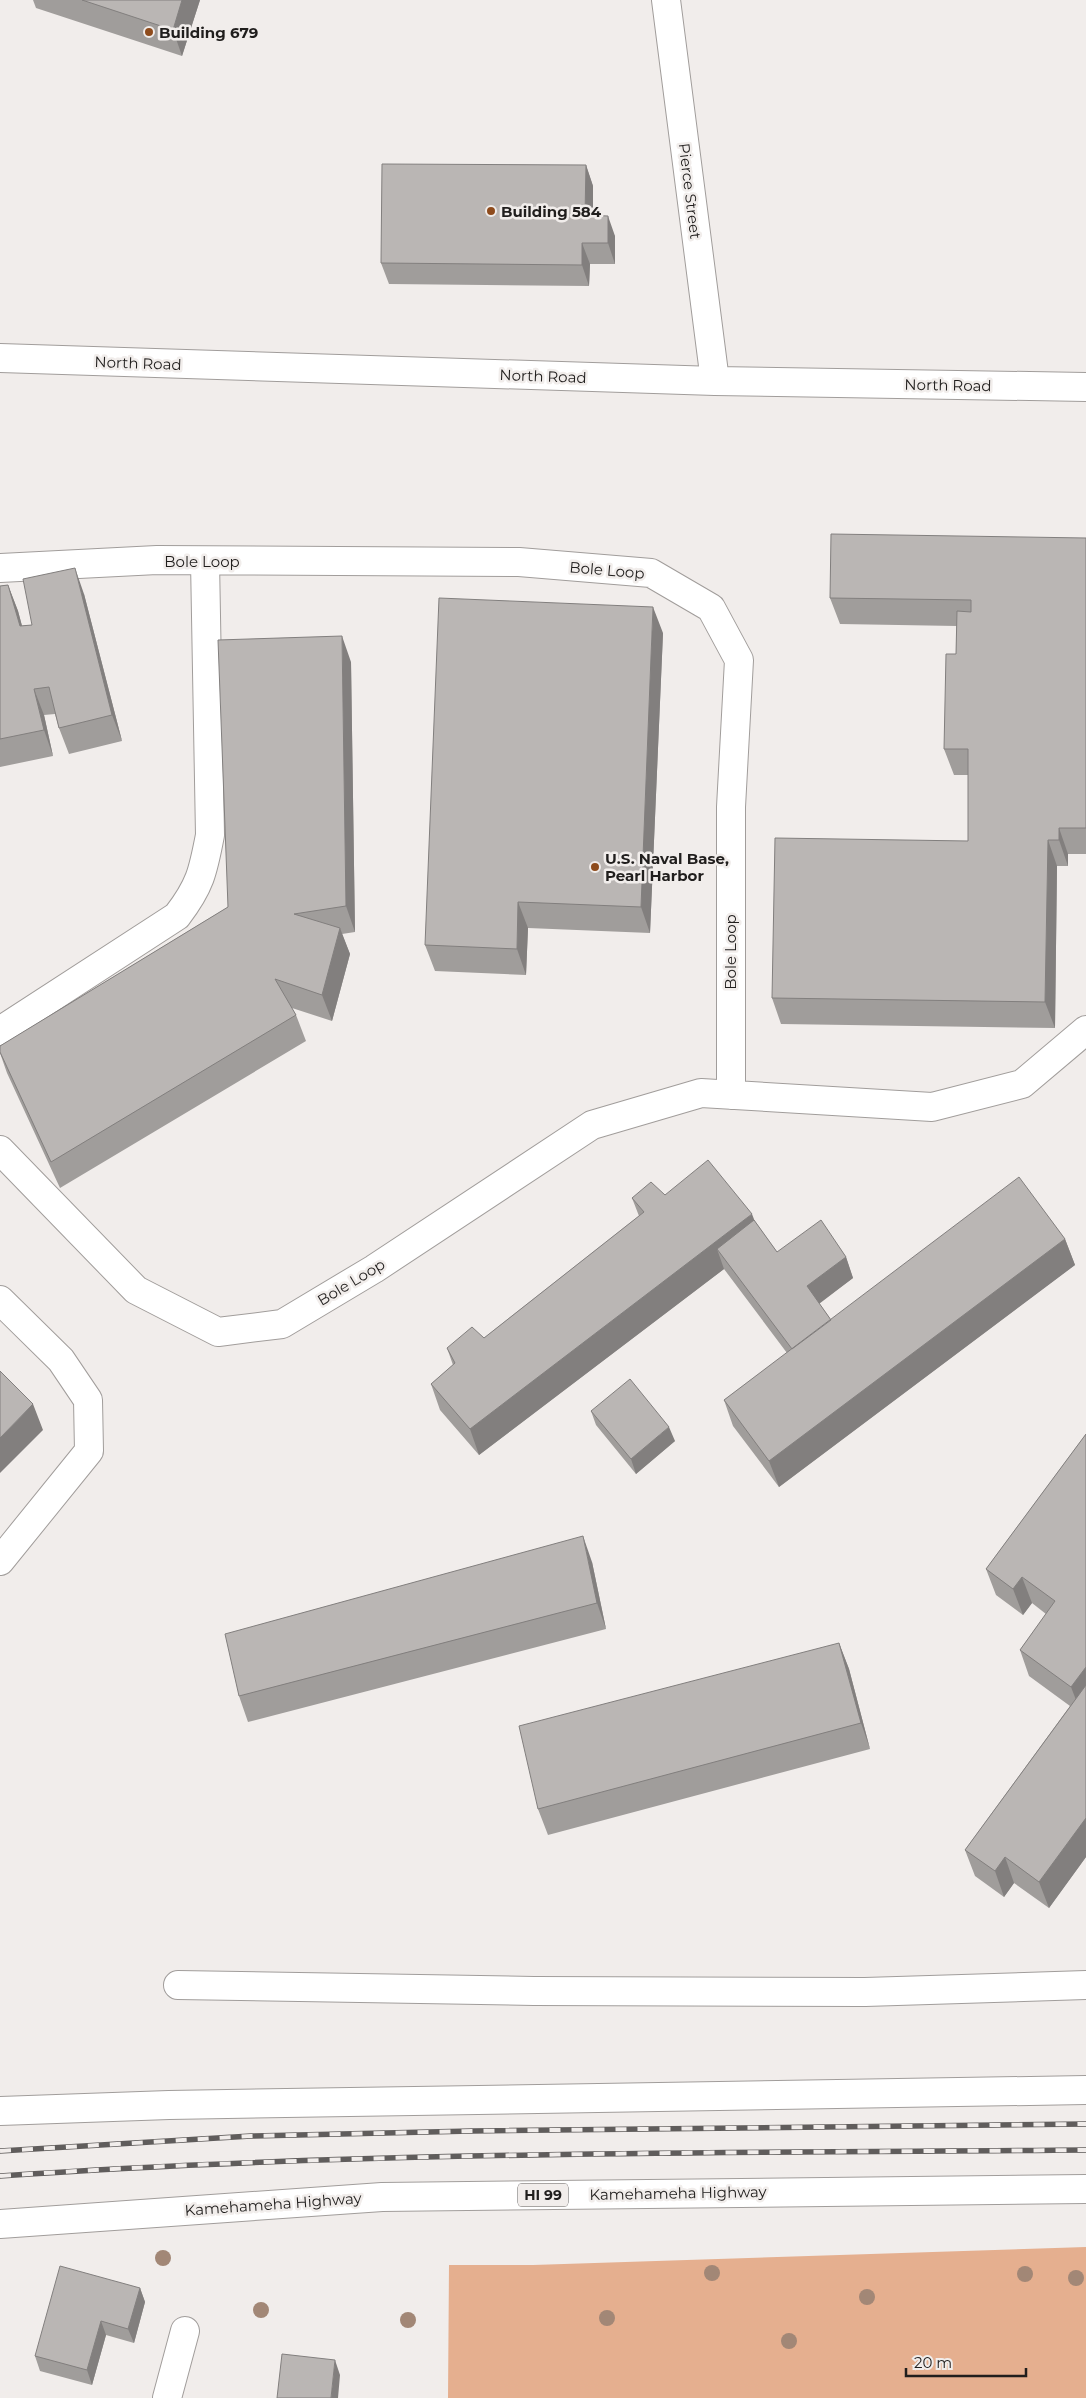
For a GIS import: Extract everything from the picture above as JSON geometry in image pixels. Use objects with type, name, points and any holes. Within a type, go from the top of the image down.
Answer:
[{"type":"main road","name":"Pierce Street","points":[[666,0],[715,381]]},
{"type":"main road","name":"North Road","points":[[0,358],[715,381],[1086,388]]},
{"type":"main road","name":"Bole Loop","points":[[0,568],[158,560],[520,562],[651,573],[711,608],[739,660],[731,807],[731,1094]]},
{"type":"main road","points":[[0,1031],[177,916],[195,892],[205,865],[210,835],[205,561]]},
{"type":"main road","name":"Bole Loop","points":[[0,1150],[136,1290],[218,1332],[282,1324],[374,1269],[592,1126],[701,1093],[932,1107],[1022,1084],[1086,1030]]},
{"type":"main road","points":[[0,1300],[60,1360],[88,1400],[90,1451],[0,1561]]},
{"type":"main road","points":[[178,1985],[544,1991],[865,1992],[1086,1985]]},
{"type":"main road","points":[[0,2111],[169,2105],[1086,2090]]},
{"type":"main road","name":"Kamehameha Highway","points":[[0,2224],[382,2196],[1086,2189]]},
{"type":"main road","points":[[167,2398],[185,2331]]},
{"type":"shaded area","points":[[1086,2247],[1086,2398],[448,2398],[449,2265],[533,2265]]},
{"type":"building","points":[[82,0],[182,0],[173,30]]},
{"type":"building","name":"Building 584","points":[[382,164],[586,165],[585,215],[608,216],[608,243],[582,243],[582,265],[381,263]]},
{"type":"building","points":[[831,534],[1086,538],[1086,828],[1059,828],[1059,840],[1048,840],[1045,1002],[772,998],[775,838],[968,841],[968,749],[944,749],[946,654],[956,654],[957,611],[971,612],[971,600],[830,598]]},
{"type":"building","points":[[75,568],[112,715],[59,728],[49,687],[34,689],[44,730],[0,739],[0,586],[8,585],[20,626],[32,625],[23,579]]},
{"type":"building","points":[[439,598],[653,607],[641,907],[518,902],[517,949],[425,945]]},
{"type":"building","points":[[342,636],[346,906],[294,914],[340,928],[322,995],[275,979],[296,1015],[51,1162],[0,1052],[0,1046],[228,907],[218,640]]},
{"type":"building","points":[[708,1160],[752,1214],[470,1429],[431,1384],[455,1363],[447,1348],[472,1327],[484,1338],[644,1212],[632,1198],[651,1182],[665,1195]]},
{"type":"building","points":[[1019,1177],[1065,1239],[769,1461],[724,1400]]},
{"type":"building","points":[[754,1220],[777,1252],[821,1220],[846,1257],[807,1286],[831,1320],[792,1349],[717,1249]]},
{"type":"building","points":[[0,1371],[33,1404],[0,1438]]},
{"type":"building","points":[[630,1379],[669,1427],[631,1459],[591,1411]]},
{"type":"building","points":[[1086,1434],[1086,1667],[1071,1687],[1020,1650],[1055,1601],[1022,1577],[1013,1589],[986,1569]]},
{"type":"building","points":[[583,1536],[597,1603],[239,1696],[225,1634]]},
{"type":"building","points":[[839,1643],[861,1723],[538,1809],[519,1726]]},
{"type":"building","points":[[1086,1685],[1086,1818],[1039,1882],[1005,1857],[995,1871],[965,1850]]},
{"type":"building","points":[[60,2266],[140,2288],[128,2329],[101,2321],[87,2370],[35,2356]]},
{"type":"building","points":[[282,2354],[335,2360],[331,2398],[277,2398]]},
{"type":"railway","points":[[0,2151],[251,2136],[472,2131],[1086,2124]]},
{"type":"railway","points":[[0,2176],[135,2168],[407,2158],[678,2153],[1086,2150]]},
{"type":"place","name":"Building 679","points":[[149,32]]},
{"type":"place","name":"Building 584","points":[[491,211]]},
{"type":"place","name":"U.S. Naval Base, Pearl Harbor","points":[[595,867]]}]
